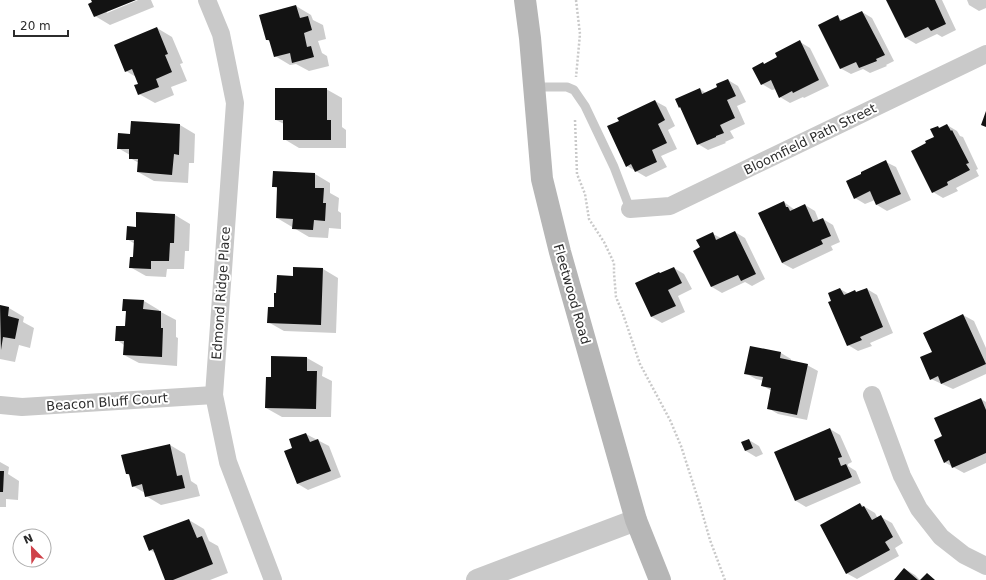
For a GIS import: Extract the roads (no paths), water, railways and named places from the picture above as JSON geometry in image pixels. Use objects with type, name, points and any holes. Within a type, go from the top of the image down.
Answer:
[{"type":"main road","name":"Fleetwood Road","points":[[525,0],[530,38],[542,179],[560,252],[636,520],[660,580]]},
{"type":"street","name":"Edmond Ridge Place","points":[[207,0],[221,34],[235,103],[214,394],[228,462],[273,580]]},
{"type":"street","name":"Bloomfield Path Street","points":[[630,209],[670,206],[986,54]]},
{"type":"street","name":"Beacon Bluff Court","points":[[0,405],[22,407],[214,394]]},
{"type":"street","points":[[872,395],[902,476],[918,509],[941,537],[964,555],[986,566]]},
{"type":"street","points":[[476,580],[636,520]]},
{"type":"lane","points":[[534,88],[567,87],[574,90],[585,106],[611,160],[630,209]]}]
